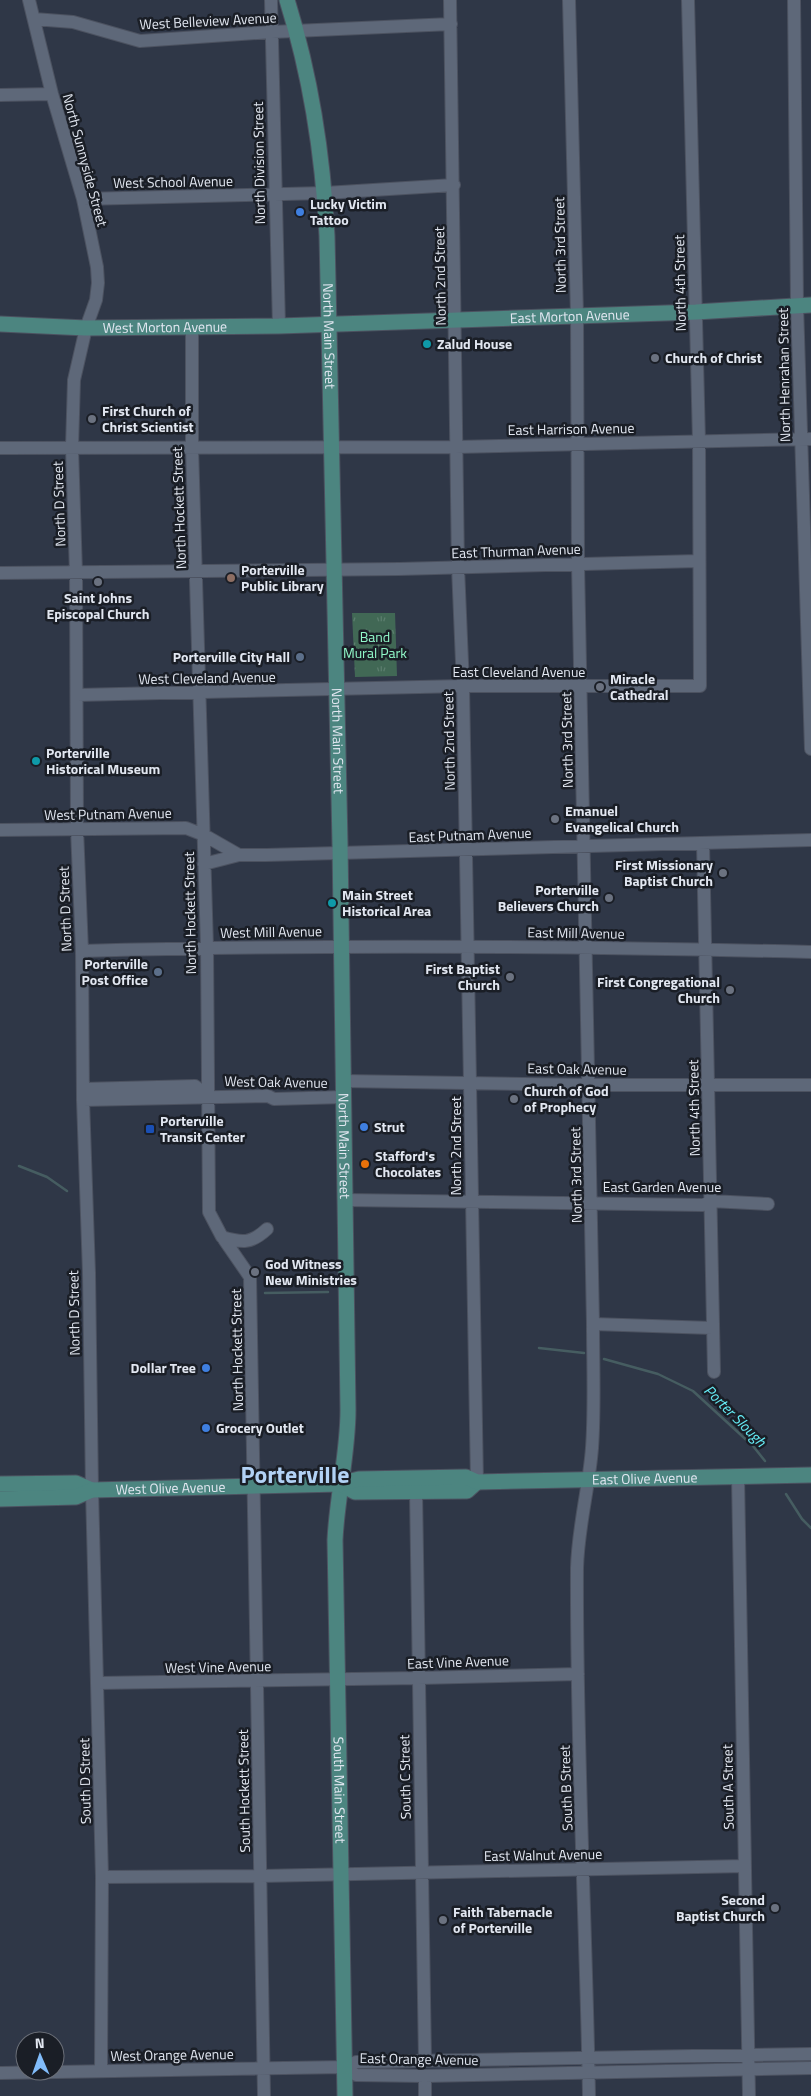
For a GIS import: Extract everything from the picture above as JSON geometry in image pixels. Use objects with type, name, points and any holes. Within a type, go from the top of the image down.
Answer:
[{"type":"main road","name":"North Main Street","points":[[287,0],[316,116],[325,193],[332,448],[346,1200],[348,1436],[340,1484]]},
{"type":"main road","name":"East Morton Avenue","points":[[329,324],[696,312],[804,305]]},
{"type":"main road","name":"West Morton Avenue","points":[[0,324],[86,328],[329,324]]},
{"type":"main road","name":"East Olive Avenue","points":[[340,1484],[359,1479],[456,1477],[466,1477],[477,1482],[811,1475]]},
{"type":"main road","name":"East Olive Avenue","points":[[340,1484],[356,1492],[416,1492],[467,1491],[477,1482]]},
{"type":"main road","name":"West Olive Avenue","points":[[0,1484],[76,1483],[92,1490]]},
{"type":"main road","name":"West Olive Avenue","points":[[0,1499],[76,1497],[92,1490],[340,1484]]},
{"type":"main road","name":"South Main Street","points":[[340,1484],[335,1540],[345,2096]]},
{"type":"street","name":"North Sunnyside Street","points":[[29,0],[52,94],[82,199],[97,267],[96,300],[86,328]]},
{"type":"street","name":"North Division Street","points":[[271,0],[274,195],[279,326]]},
{"type":"street","name":"North 2nd Street","points":[[450,0],[456,319],[458,568],[463,686],[477,1482]]},
{"type":"street","name":"North 3rd Street","points":[[569,0],[577,315],[578,564],[593,1324],[593,1418],[588,1480]]},
{"type":"street","name":"North 4th Street","points":[[688,0],[696,312],[700,686]]},
{"type":"street","name":"North Henrahan Street","points":[[794,0],[804,305],[811,749]]},
{"type":"street","name":"West Belleview Avenue","points":[[34,19],[73,22],[140,41],[272,32],[451,24]]},
{"type":"street","points":[[0,95],[52,94]]},
{"type":"street","name":"West School Avenue","points":[[82,199],[274,195],[454,186]]},
{"type":"street","name":"North Hockett Street","points":[[192,327],[192,447],[207,948],[209,1212],[222,1237],[250,1277],[254,1486]]},
{"type":"street","name":"North D Street","points":[[86,328],[74,380],[72,448],[76,573],[77,829],[82,951],[83,1094],[89,1273],[92,1490]]},
{"type":"street","name":"East Harrison Avenue","points":[[0,448],[456,447],[806,438]]},
{"type":"street","name":"East Thurman Avenue","points":[[0,573],[458,568],[698,561]]},
{"type":"street","name":"East Cleveland Avenue","points":[[337,690],[463,686],[700,686]]},
{"type":"street","name":"West Cleveland Avenue","points":[[77,696],[337,690]]},
{"type":"street","name":"West Putnam Avenue","points":[[0,830],[186,828],[204,835],[239,855]]},
{"type":"street","name":"East Putnam Avenue","points":[[340,854],[811,840]]},
{"type":"street","name":"North 4th Street","points":[[704,842],[707,1084],[714,1372]]},
{"type":"street","points":[[204,864],[239,855],[340,854]]},
{"type":"street","name":"West Mill Avenue","points":[[82,951],[341,946]]},
{"type":"street","name":"East Mill Avenue","points":[[341,946],[706,949],[811,952]]},
{"type":"street","name":"East Oak Avenue","points":[[344,1081],[811,1086]]},
{"type":"street","name":"West Oak Avenue","points":[[83,1094],[268,1096],[274,1099],[344,1097]]},
{"type":"street","name":"East Garden Avenue","points":[[346,1200],[703,1205],[711,1201],[768,1204]]},
{"type":"street","points":[[222,1237],[237,1242],[246,1242],[258,1237],[267,1229]]},
{"type":"street","points":[[593,1324],[712,1328]]},
{"type":"street","name":"South A Street","points":[[738,1477],[749,2096]]},
{"type":"street","name":"South B Street","points":[[588,1480],[583,1505],[578,1565],[578,1674],[589,2096]]},
{"type":"street","name":"South Hockett Street","points":[[254,1486],[264,2096]]},
{"type":"street","name":"South D Street","points":[[92,1490],[102,1877],[101,2072]]},
{"type":"street","name":"South C Street","points":[[416,1492],[425,2061]]},
{"type":"street","name":"East Vine Avenue","points":[[338,1680],[578,1674]]},
{"type":"street","name":"West Vine Avenue","points":[[98,1683],[338,1680]]},
{"type":"street","name":"East Walnut Avenue","points":[[102,1877],[261,1876],[745,1866]]},
{"type":"street","name":"East Orange Avenue","points":[[811,2054],[356,2062],[345,2067],[356,2075],[424,2076],[811,2068]]},
{"type":"street","name":"West Orange Avenue","points":[[0,2073],[345,2067]]},
{"type":"street","points":[[424,2076],[425,2096]]},
{"type":"green space","name":"Band Mural Park","points":[[352,613],[395,613],[397,676],[355,677]]},
{"type":"waterway","name":"Porter Slough","points":[[19,1166],[47,1177],[67,1191]]},
{"type":"waterway","name":"Porter Slough","points":[[265,1293],[328,1292]]},
{"type":"waterway","name":"Porter Slough","points":[[539,1348],[584,1353]]},
{"type":"waterway","name":"Porter Slough","points":[[604,1359],[658,1374],[693,1391],[753,1446],[765,1461]]},
{"type":"waterway","name":"Porter Slough","points":[[786,1494],[802,1519],[811,1528]]},
{"type":"place","name":"Lucky Victim Tattoo","points":[[300,212]]},
{"type":"place","name":"Zalud House","points":[[427,344]]},
{"type":"place","name":"Church of Christ","points":[[655,358]]},
{"type":"place","name":"First Church of Christ Scientist","points":[[92,419]]},
{"type":"place","name":"Porterville Public Library","points":[[231,578]]},
{"type":"place","name":"Saint Johns Episcopal Church","points":[[98,582]]},
{"type":"place","name":"Porterville City Hall","points":[[300,657]]},
{"type":"place","name":"Miracle Cathedral","points":[[600,687]]},
{"type":"place","name":"Porterville Historical Museum","points":[[36,761]]},
{"type":"place","name":"Emanuel Evangelical Church","points":[[555,819]]},
{"type":"place","name":"First Missionary Baptist Church","points":[[723,873]]},
{"type":"place","name":"Porterville Believers Church","points":[[609,898]]},
{"type":"place","name":"Main Street Historical Area","points":[[332,903]]},
{"type":"place","name":"Porterville Post Office","points":[[158,972]]},
{"type":"place","name":"First Baptist Church","points":[[510,977]]},
{"type":"place","name":"First Congregational Church","points":[[730,990]]},
{"type":"place","name":"Church of God of Prophecy","points":[[514,1099]]},
{"type":"place","name":"Strut","points":[[364,1127]]},
{"type":"place","name":"Porterville Transit Center","points":[[150,1129]]},
{"type":"place","name":"Stafford's Chocolates","points":[[365,1164]]},
{"type":"place","name":"God Witness New Ministries","points":[[255,1272]]},
{"type":"place","name":"Dollar Tree","points":[[206,1368]]},
{"type":"place","name":"Grocery Outlet","points":[[206,1428]]},
{"type":"place","name":"Second Baptist Church","points":[[775,1908]]},
{"type":"place","name":"Faith Tabernacle of Porterville","points":[[443,1920]]},
{"type":"district","name":"Porterville","points":[[295,1475]]}]
